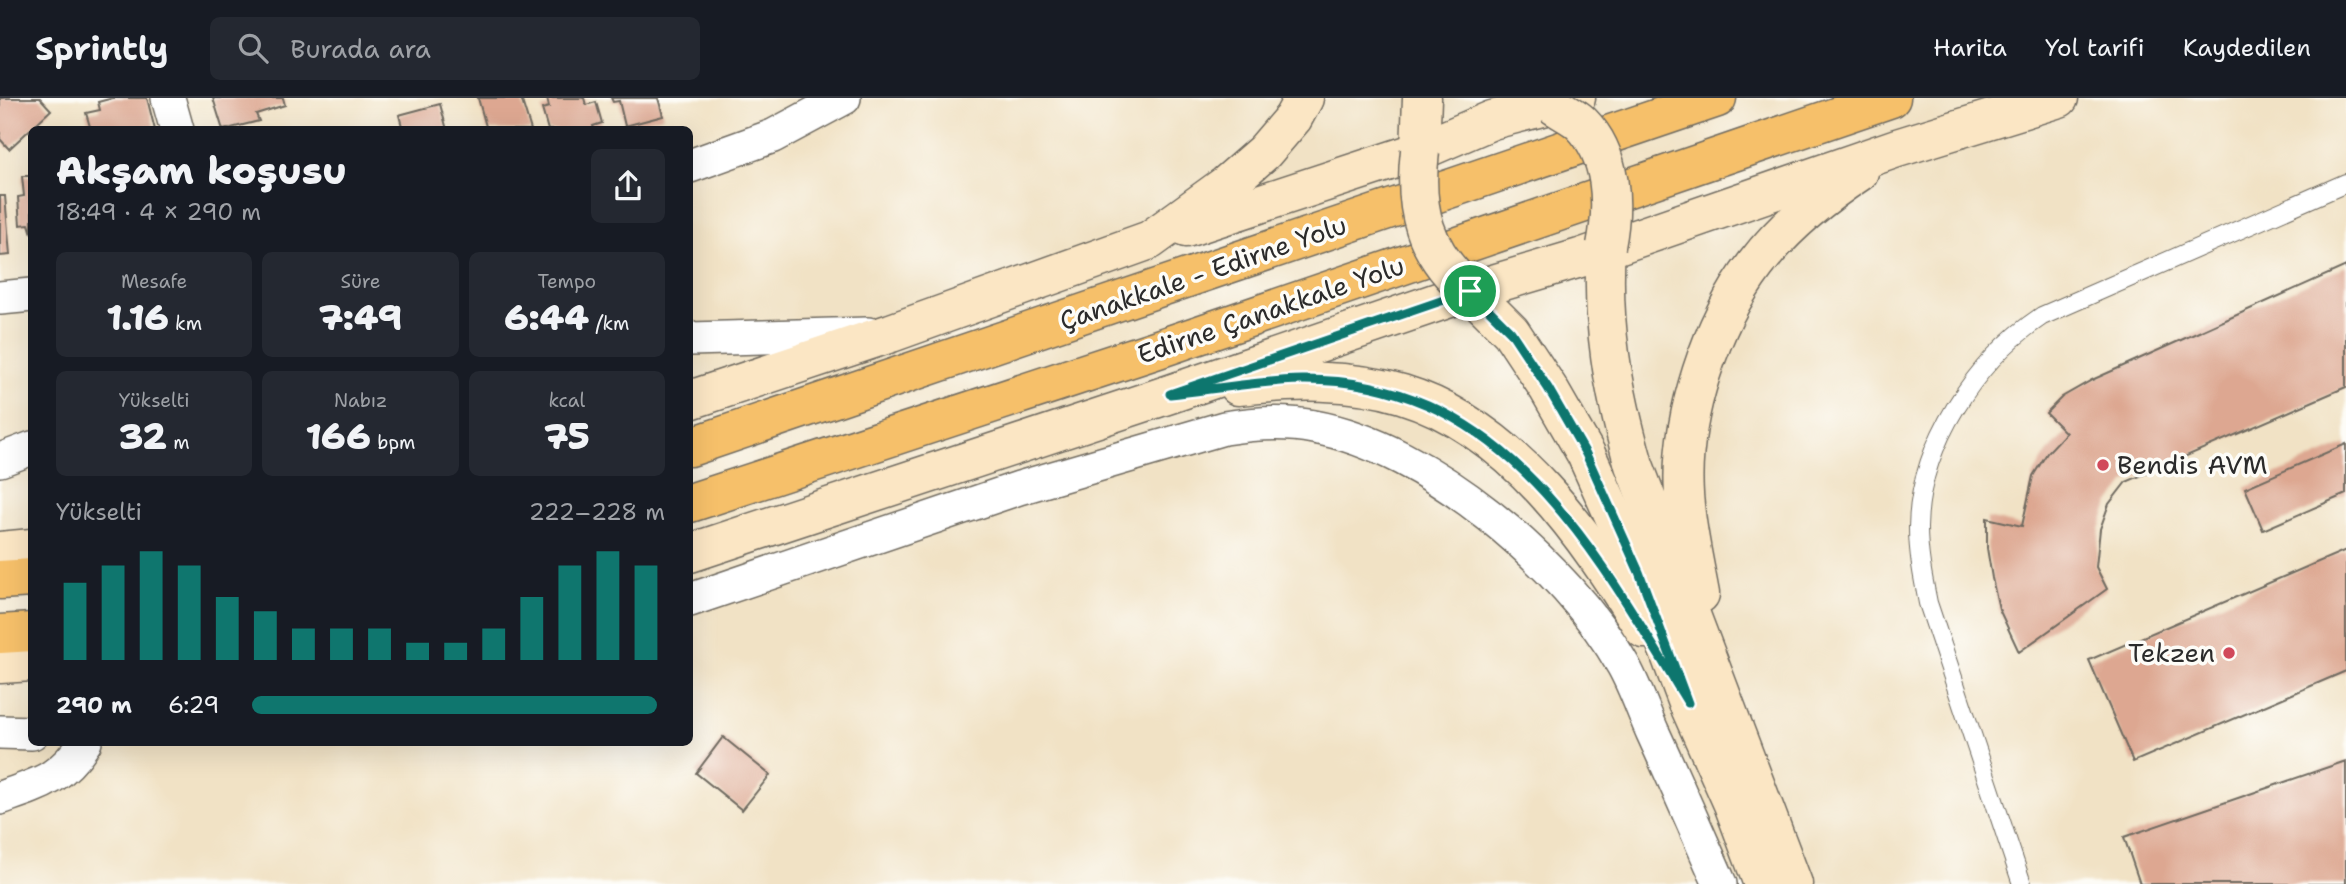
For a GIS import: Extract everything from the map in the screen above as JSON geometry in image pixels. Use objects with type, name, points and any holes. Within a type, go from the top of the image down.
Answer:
[{"type":"highway","name":"Çanakkale - Edirne Yolu","points":[[693,446],[1717,98]]},
{"type":"highway","name":"Edirne Çanakkale Yolu","points":[[693,502],[1158,349],[1891,98]]},
{"type":"highway","points":[[0,580],[28,578]]},
{"type":"highway","points":[[0,634],[28,632]]},
{"type":"main road","points":[[1150,240],[1226,185],[1264,152],[1304,98]]},
{"type":"main road","points":[[1422,98],[1416,182],[1424,228],[1447,272],[1511,332],[1548,388],[1586,454],[1639,572],[1700,689],[1793,884]]},
{"type":"main road","points":[[693,552],[1170,394],[1470,291],[1518,278],[1897,148],[2059,98]]},
{"type":"main road","points":[[693,399],[891,333],[1150,240],[1420,150],[1492,120],[1559,100],[1580,122],[1605,165],[1611,219],[1603,286],[1615,397],[1733,804],[1763,884]]},
{"type":"main road","points":[[1700,689],[1684,494],[1685,437],[1701,373],[1730,309],[1755,265],[1789,226],[1834,189],[1897,148]]},
{"type":"main road","points":[[1170,394],[1303,380],[1347,384],[1402,394],[1462,420],[1516,461],[1566,516],[1625,599],[1700,689]]},
{"type":"main road","points":[[0,551],[28,548]]},
{"type":"main road","points":[[0,664],[28,662]]},
{"type":"street","points":[[168,98],[176,126]]},
{"type":"street","points":[[693,165],[773,136],[844,98]]},
{"type":"street","points":[[0,298],[28,295]]},
{"type":"street","points":[[693,339],[891,333]]},
{"type":"street","points":[[693,599],[1019,488],[1224,428],[1285,423],[1342,434],[1411,464],[1469,502],[1536,556],[1588,613],[1623,666],[1720,884]]},
{"type":"street","points":[[0,460],[28,450]]},
{"type":"street","points":[[0,732],[28,733]]},
{"type":"street","points":[[0,798],[55,778],[69,766],[82,746]]},
{"type":"lane","points":[[2022,884],[1928,603],[1921,564],[1918,526],[1923,494],[1944,430],[1977,374],[2014,336],[2042,316],[2346,183]]},
{"type":"building","points":[[0,98],[40,98],[51,110],[34,126],[28,126],[28,131],[9,149],[0,139]]},
{"type":"building","points":[[113,98],[147,98],[154,126],[90,126],[86,113],[100,110],[98,102]]},
{"type":"building","points":[[213,98],[283,98],[285,105],[256,114],[259,121],[239,126],[222,126]]},
{"type":"building","points":[[478,98],[521,98],[530,126],[486,126]]},
{"type":"building","points":[[547,98],[584,98],[586,105],[596,102],[602,123],[593,126],[547,126],[542,109],[549,107]]},
{"type":"building","points":[[611,98],[658,98],[663,116],[625,126],[619,101],[613,102]]},
{"type":"building","points":[[440,104],[446,126],[402,126],[399,115]]},
{"type":"building","points":[[22,176],[28,176],[28,224],[20,225],[18,197],[24,196]]},
{"type":"building","points":[[0,196],[5,196],[10,255],[0,256]]},
{"type":"building","name":"Bendis AVM","points":[[2346,266],[2346,387],[2126,482],[2109,504],[2100,529],[2096,567],[2107,589],[2019,652],[1999,609],[1987,548],[1987,518],[2022,526],[2033,476],[2047,453],[2066,433],[2046,413],[2062,397],[2092,380]]},
{"type":"building","points":[[2346,444],[2346,494],[2263,530],[2245,488]]},
{"type":"building","points":[[2346,550],[2346,671],[2133,762],[2089,660]]},
{"type":"building","points":[[723,737],[770,775],[742,810],[696,773]]},
{"type":"building","points":[[2346,761],[2346,884],[2140,884],[2124,837]]},
{"type":"place","name":"Bendis AVM","points":[[2103,465]]},
{"type":"place","name":"Tekzen","points":[[2229,653]]},
{"type":"route","points":[[1470,291],[1511,332],[1548,388],[1586,454],[1639,572],[1688,703],[1625,599],[1566,516],[1516,461],[1462,420],[1402,394],[1347,384],[1303,380],[1170,394],[1470,291]]}]
